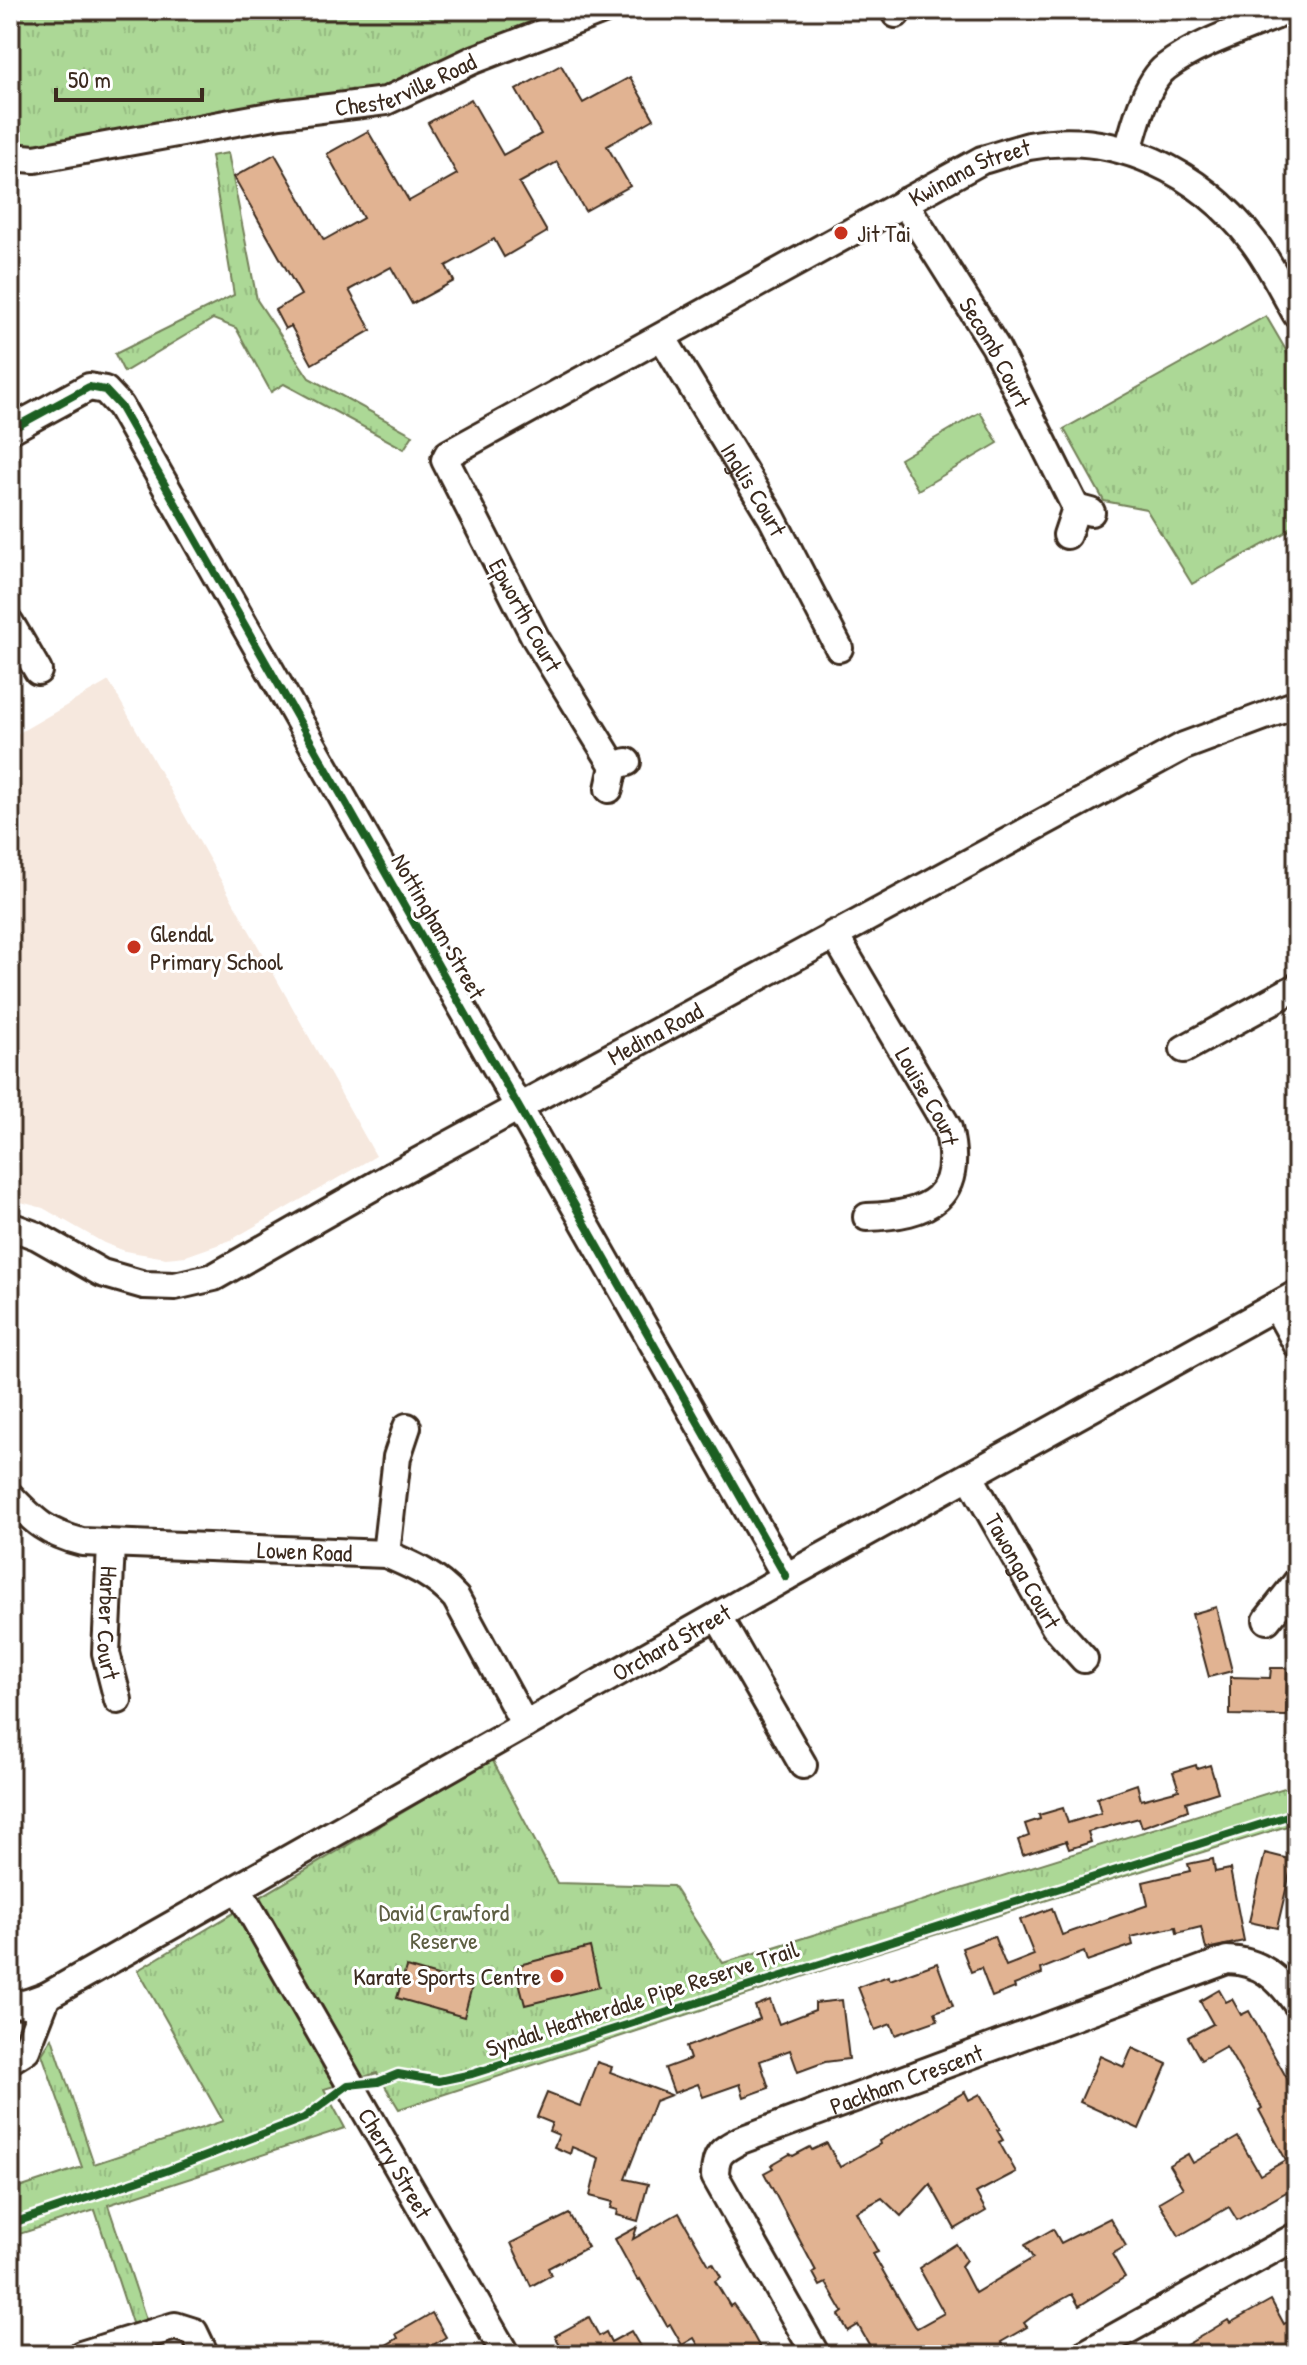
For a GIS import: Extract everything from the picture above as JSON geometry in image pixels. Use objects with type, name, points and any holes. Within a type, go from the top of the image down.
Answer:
[{"type":"street","name":"Chesterville Road","points":[[10,157],[35,159],[280,114],[386,101],[473,60],[603,10]]},
{"type":"street","points":[[1128,151],[1140,108],[1163,69],[1205,45],[1289,10]]},
{"type":"street","name":"Kwinana Street","points":[[445,460],[448,454],[982,160],[1030,146],[1080,143],[1128,151],[1180,172],[1220,202],[1255,243],[1297,315]]},
{"type":"street","name":"Secomb Court","points":[[904,202],[995,346],[1083,510],[1067,535]]},
{"type":"street","name":"Inglis Court","points":[[662,337],[772,518],[843,651]]},
{"type":"street","name":"Nottingham Street","points":[[10,430],[89,387],[105,390],[120,406],[786,1577]]},
{"type":"street","name":"Epworth Court","points":[[445,460],[536,639],[617,773]]},
{"type":"street","points":[[10,623],[38,671]]},
{"type":"street","name":"Medina Road","points":[[10,1226],[37,1236],[102,1273],[144,1285],[175,1286],[214,1277],[388,1178],[1184,746],[1297,704]]},
{"type":"street","name":"Louise Court","points":[[834,934],[948,1128],[953,1151],[952,1173],[944,1191],[924,1207],[901,1215],[867,1217]]},
{"type":"street","points":[[1184,1049],[1297,987]]},
{"type":"street","points":[[1286,1300],[1297,1344]]},
{"type":"street","name":"Orchard Street","points":[[10,2003],[25,2004],[47,1996],[786,1577],[1286,1300]]},
{"type":"street","points":[[386,1554],[397,1457],[407,1427]]},
{"type":"street","name":"Tawonga Court","points":[[970,1477],[1055,1627],[1084,1659]]},
{"type":"street","name":"Lowen Road","points":[[10,1496],[32,1519],[56,1535],[111,1545],[386,1554],[425,1571],[441,1581],[456,1598],[525,1725]]},
{"type":"street","name":"Harber Court","points":[[111,1545],[106,1653],[118,1700]]},
{"type":"street","points":[[1267,1620],[1297,1582]]},
{"type":"street","points":[[718,1617],[803,1765]]},
{"type":"street","name":"Cherry Street","points":[[238,1889],[506,2355]]},
{"type":"street","name":"Packham Crescent","points":[[816,2355],[715,2176],[715,2162],[723,2150],[1227,1960],[1245,1960],[1265,1968],[1283,1984],[1297,2004]]},
{"type":"street","points":[[10,2060],[26,2050],[47,1996]]},
{"type":"street","points":[[1083,2355],[1297,2236]]},
{"type":"street","points":[[81,2355],[175,2326],[194,2332],[205,2355]]},
{"type":"shaded area","name":"Glendal Primary School","points":[[109,681],[376,1156],[231,1240],[186,1256],[166,1258],[125,1251],[104,1243],[43,1208],[10,1199],[10,738]]},
{"type":"green space","points":[[10,10],[603,10],[386,101],[10,157]]},
{"type":"green space","points":[[228,153],[257,300],[309,378],[413,435],[404,449],[284,384],[271,392],[236,328],[213,319],[124,372],[115,354],[234,295],[211,156]]},
{"type":"green space","points":[[1266,316],[1297,369],[1297,526],[1192,584],[1146,509],[1104,501],[1064,429]]},
{"type":"green space","points":[[980,412],[998,443],[918,490],[900,459]]},
{"type":"green space","name":"David Crawford Reserve","points":[[492,1759],[557,1883],[673,1886],[723,1963],[1297,1784],[1297,1823],[863,1957],[399,2109],[377,2073],[324,2089],[345,2128],[108,2205],[148,2325],[134,2329],[95,2210],[10,2237],[10,2191],[82,2167],[42,2054],[52,2038],[94,2164],[223,2121],[138,1970]]},
{"type":"building","points":[[561,65],[583,103],[630,77],[654,119],[607,146],[630,186],[585,211],[557,162],[519,183],[547,232],[504,257],[494,239],[446,266],[454,281],[412,304],[391,267],[349,290],[371,330],[312,364],[291,326],[285,329],[275,310],[301,295],[234,177],[275,154],[324,240],[363,218],[327,154],[368,131],[409,201],[457,174],[428,123],[471,99],[503,155],[541,134],[516,90]]},
{"type":"building","points":[[1216,1607],[1232,1671],[1209,1677],[1192,1614]]},
{"type":"building","points":[[1271,1668],[1287,1668],[1286,1716],[1230,1715],[1230,1677],[1270,1678]]},
{"type":"building","points":[[1196,1765],[1197,1769],[1210,1765],[1218,1792],[1186,1802],[1188,1810],[1142,1827],[1139,1818],[1088,1832],[1091,1842],[1069,1849],[1066,1841],[1023,1855],[1018,1840],[1029,1836],[1025,1824],[1040,1819],[1039,1815],[1063,1808],[1068,1823],[1101,1813],[1097,1798],[1137,1784],[1141,1800],[1179,1790],[1173,1772]]},
{"type":"building","points":[[1265,1853],[1293,1860],[1277,1928],[1249,1922]]},
{"type":"building","points":[[1213,1859],[1215,1872],[1230,1869],[1244,1941],[1206,1949],[1201,1927],[1177,1933],[1176,1927],[1131,1937],[1133,1945],[1087,1961],[1084,1952],[1041,1969],[1042,1974],[992,1997],[981,1968],[971,1972],[962,1948],[994,1936],[1006,1966],[1034,1955],[1020,1920],[1052,1908],[1062,1935],[1148,1905],[1143,1882],[1190,1871],[1188,1864]]},
{"type":"building","name":"Karate Sports Centre","points":[[590,1947],[599,1987],[525,2005],[515,1966]]},
{"type":"building","points":[[937,1963],[953,2006],[935,2012],[938,2020],[895,2035],[891,2024],[875,2030],[858,1987],[888,1976],[890,1980]]},
{"type":"building","points":[[406,1967],[472,1986],[464,2017],[397,1998]]},
{"type":"building","points":[[1219,1990],[1226,2002],[1232,1999],[1241,2015],[1249,2011],[1297,2096],[1297,2186],[1237,2220],[1229,2207],[1179,2236],[1159,2202],[1183,2188],[1169,2165],[1188,2154],[1193,2163],[1238,2137],[1260,2175],[1286,2160],[1259,2110],[1262,2108],[1226,2046],[1201,2060],[1188,2037],[1213,2024],[1200,2001]]},
{"type":"building","points":[[770,2000],[779,2024],[815,2010],[815,2003],[842,2000],[849,2059],[825,2062],[798,2072],[790,2050],[760,2061],[769,2088],[744,2097],[740,2084],[703,2097],[698,2084],[674,2093],[665,2068],[690,2059],[686,2047],[760,2019],[755,2006]]},
{"type":"building","points":[[1132,2048],[1167,2064],[1139,2129],[1080,2102],[1100,2056],[1124,2067]]},
{"type":"building","points":[[597,2062],[612,2067],[610,2072],[671,2095],[655,2101],[625,2179],[648,2184],[638,2221],[617,2215],[618,2210],[611,2208],[613,2202],[590,2196],[599,2158],[572,2147],[570,2154],[554,2147],[559,2135],[549,2131],[552,2123],[537,2117],[547,2093],[580,2106]]},
{"type":"building","points":[[965,2092],[969,2100],[980,2094],[1000,2129],[997,2130],[1003,2140],[999,2142],[1016,2172],[976,2193],[986,2211],[955,2229],[930,2184],[901,2216],[882,2198],[856,2212],[878,2252],[873,2254],[915,2326],[917,2328],[944,2313],[919,2268],[956,2244],[966,2260],[961,2266],[975,2293],[1033,2258],[1025,2245],[1053,2229],[1061,2243],[1110,2218],[1126,2246],[1112,2254],[1125,2277],[1079,2306],[1072,2294],[1033,2316],[1024,2323],[1027,2327],[1001,2342],[1004,2347],[989,2355],[875,2355],[858,2325],[848,2331],[839,2315],[843,2312],[826,2283],[820,2286],[813,2273],[816,2271],[764,2173],[790,2154],[793,2156],[827,2143],[840,2167]]},
{"type":"building","points":[[679,2213],[709,2265],[713,2263],[721,2277],[715,2281],[730,2306],[733,2304],[746,2322],[764,2355],[704,2355],[694,2338],[682,2345],[670,2324],[667,2326],[640,2279],[638,2281],[615,2239],[637,2227],[633,2239]]},
{"type":"building","points":[[569,2214],[588,2247],[548,2268],[551,2275],[531,2286],[511,2243]]},
{"type":"building","points":[[1271,2300],[1284,2324],[1297,2316],[1297,2351],[1291,2355],[1170,2355],[1228,2320],[1230,2323]]},
{"type":"building","points":[[432,2313],[446,2337],[430,2347],[434,2355],[369,2355],[398,2338],[396,2334]]},
{"type":"building","points":[[589,2317],[599,2336],[606,2332],[611,2342],[631,2331],[645,2355],[570,2355],[555,2336]]},
{"type":"cycle path","points":[[10,430],[89,387],[105,390],[120,406],[786,1577]]},
{"type":"cycle path","name":"Syndal Heatherdale Pipe Reserve Trail","points":[[10,2224],[169,2170],[304,2118],[348,2085],[378,2082],[398,2074],[439,2081],[472,2074],[1297,1813]]},
{"type":"place","name":"Jit Tai","points":[[841,233]]},
{"type":"place","name":"Glendal Primary School","points":[[134,947]]},
{"type":"place","name":"Karate Sports Centre","points":[[557,1976]]}]
